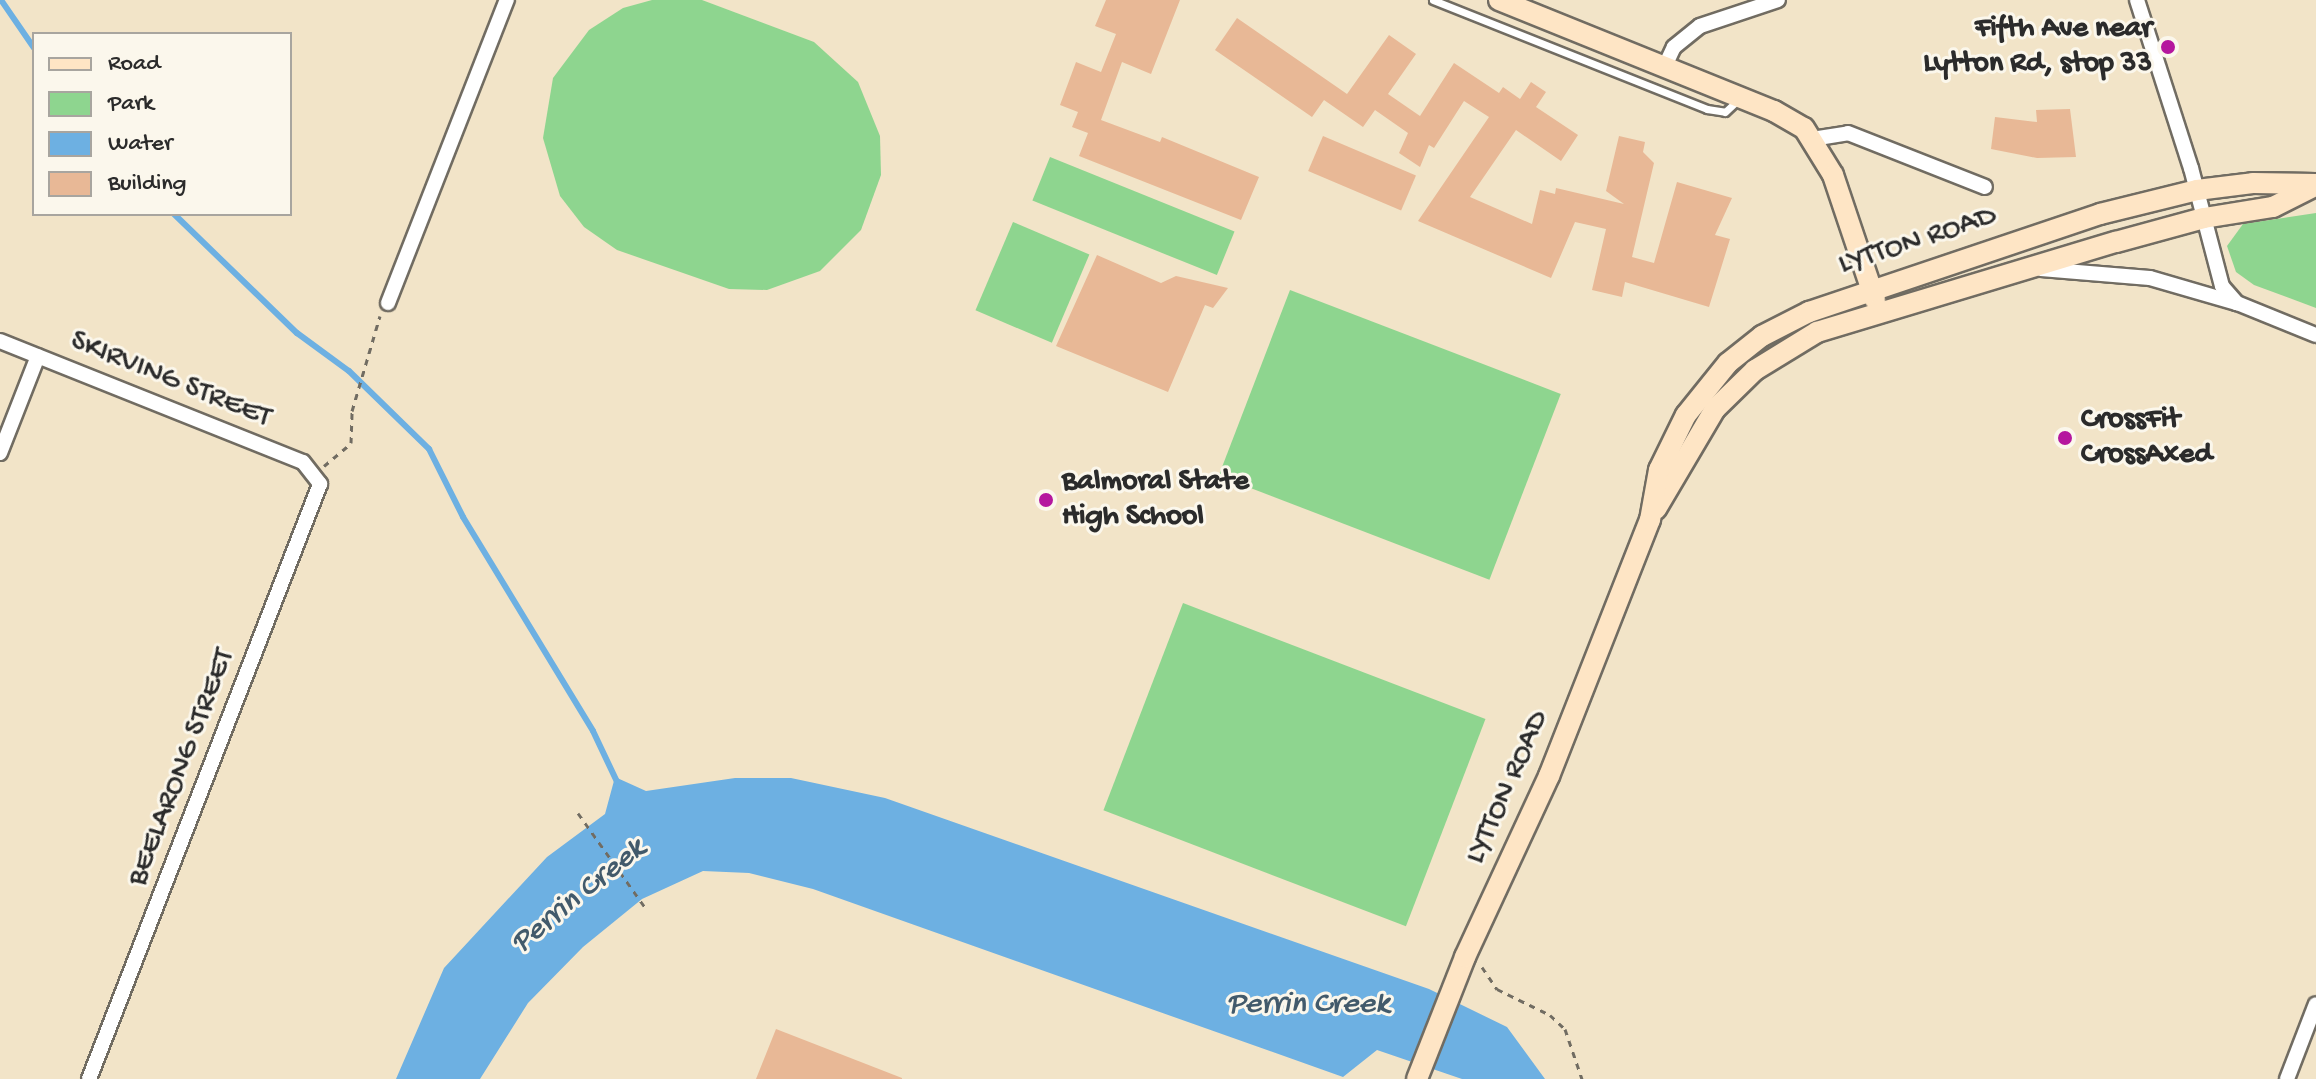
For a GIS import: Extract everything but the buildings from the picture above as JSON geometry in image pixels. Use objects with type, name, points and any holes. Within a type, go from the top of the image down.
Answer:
[{"type":"main road","points":[[1499,0],[1793,120],[1812,139],[1833,175],[1879,311]]},
{"type":"main road","name":"LYTTON ROAD","points":[[1650,520],[1659,470],[1706,386],[1728,363],[1785,323],[1870,288],[2100,214],[2197,190],[2253,183],[2316,185]]},
{"type":"main road","name":"LYTTON ROAD","points":[[1417,1079],[1465,957],[1549,776],[1650,520],[1699,431],[1755,370],[1817,332],[1879,311],[2204,218],[2273,207],[2316,185]]},
{"type":"street","points":[[388,303],[507,0]]},
{"type":"street","points":[[1665,66],[1674,47],[1700,26],[1778,0]]},
{"type":"street","points":[[2137,0],[2197,190],[2213,264],[2237,303]]},
{"type":"street","points":[[1812,139],[1848,133],[1985,187]]},
{"type":"street","points":[[2025,269],[2150,278],[2237,303],[2316,335]]},
{"type":"street","name":"SKIRVING STREET","points":[[0,341],[303,462],[317,476]]},
{"type":"street","points":[[0,453],[38,356]]},
{"type":"street","name":"BEELARONG STREET","points":[[89,1079],[317,498],[317,476]]},
{"type":"street","points":[[2287,1079],[2316,1004]]},
{"type":"lane","points":[[1433,0],[1707,109],[1725,112],[1741,97]]},
{"type":"path","points":[[317,476],[351,443],[359,387],[366,370],[373,328],[388,303]]},
{"type":"path","points":[[578,813],[647,910]]},
{"type":"path","points":[[1465,957],[1485,969],[1497,989],[1565,1029],[1582,1079]]},
{"type":"green space","points":[[652,0],[702,0],[814,42],[858,82],[880,136],[881,175],[861,230],[820,271],[767,290],[729,289],[617,250],[584,227],[560,196],[543,138],[553,78],[589,30],[623,8]]},
{"type":"green space","points":[[1050,157],[1235,232],[1217,275],[1032,201]]},
{"type":"green space","points":[[2316,213],[2316,308],[2254,285],[2236,272],[2227,246],[2243,224]]},
{"type":"green space","points":[[1013,222],[1089,254],[1052,343],[975,310]]},
{"type":"green space","points":[[1290,290],[1561,394],[1489,580],[1219,476]]},
{"type":"green space","points":[[1183,603],[1485,719],[1406,926],[1103,810]]},
{"type":"water","name":"Perrin Creek","points":[[615,777],[646,791],[735,778],[791,778],[885,798],[1429,989],[1507,1027],[1545,1079],[1462,1079],[1377,1050],[1343,1077],[813,889],[749,873],[703,871],[642,899],[583,947],[528,1003],[480,1079],[396,1079],[444,968],[547,857],[605,814]]},
{"type":"waterway","points":[[1,0],[32,45]]},
{"type":"waterway","points":[[176,216],[297,333],[349,371],[429,449],[463,517],[593,731],[618,784]]},
{"type":"place","name":"Fifth Ave near Lytton Rd, stop 33","points":[[2168,47]]},
{"type":"place","name":"CrossFit CrossAxed","points":[[2065,438]]},
{"type":"place","name":"Balmoral State High School","points":[[1046,500]]}]
